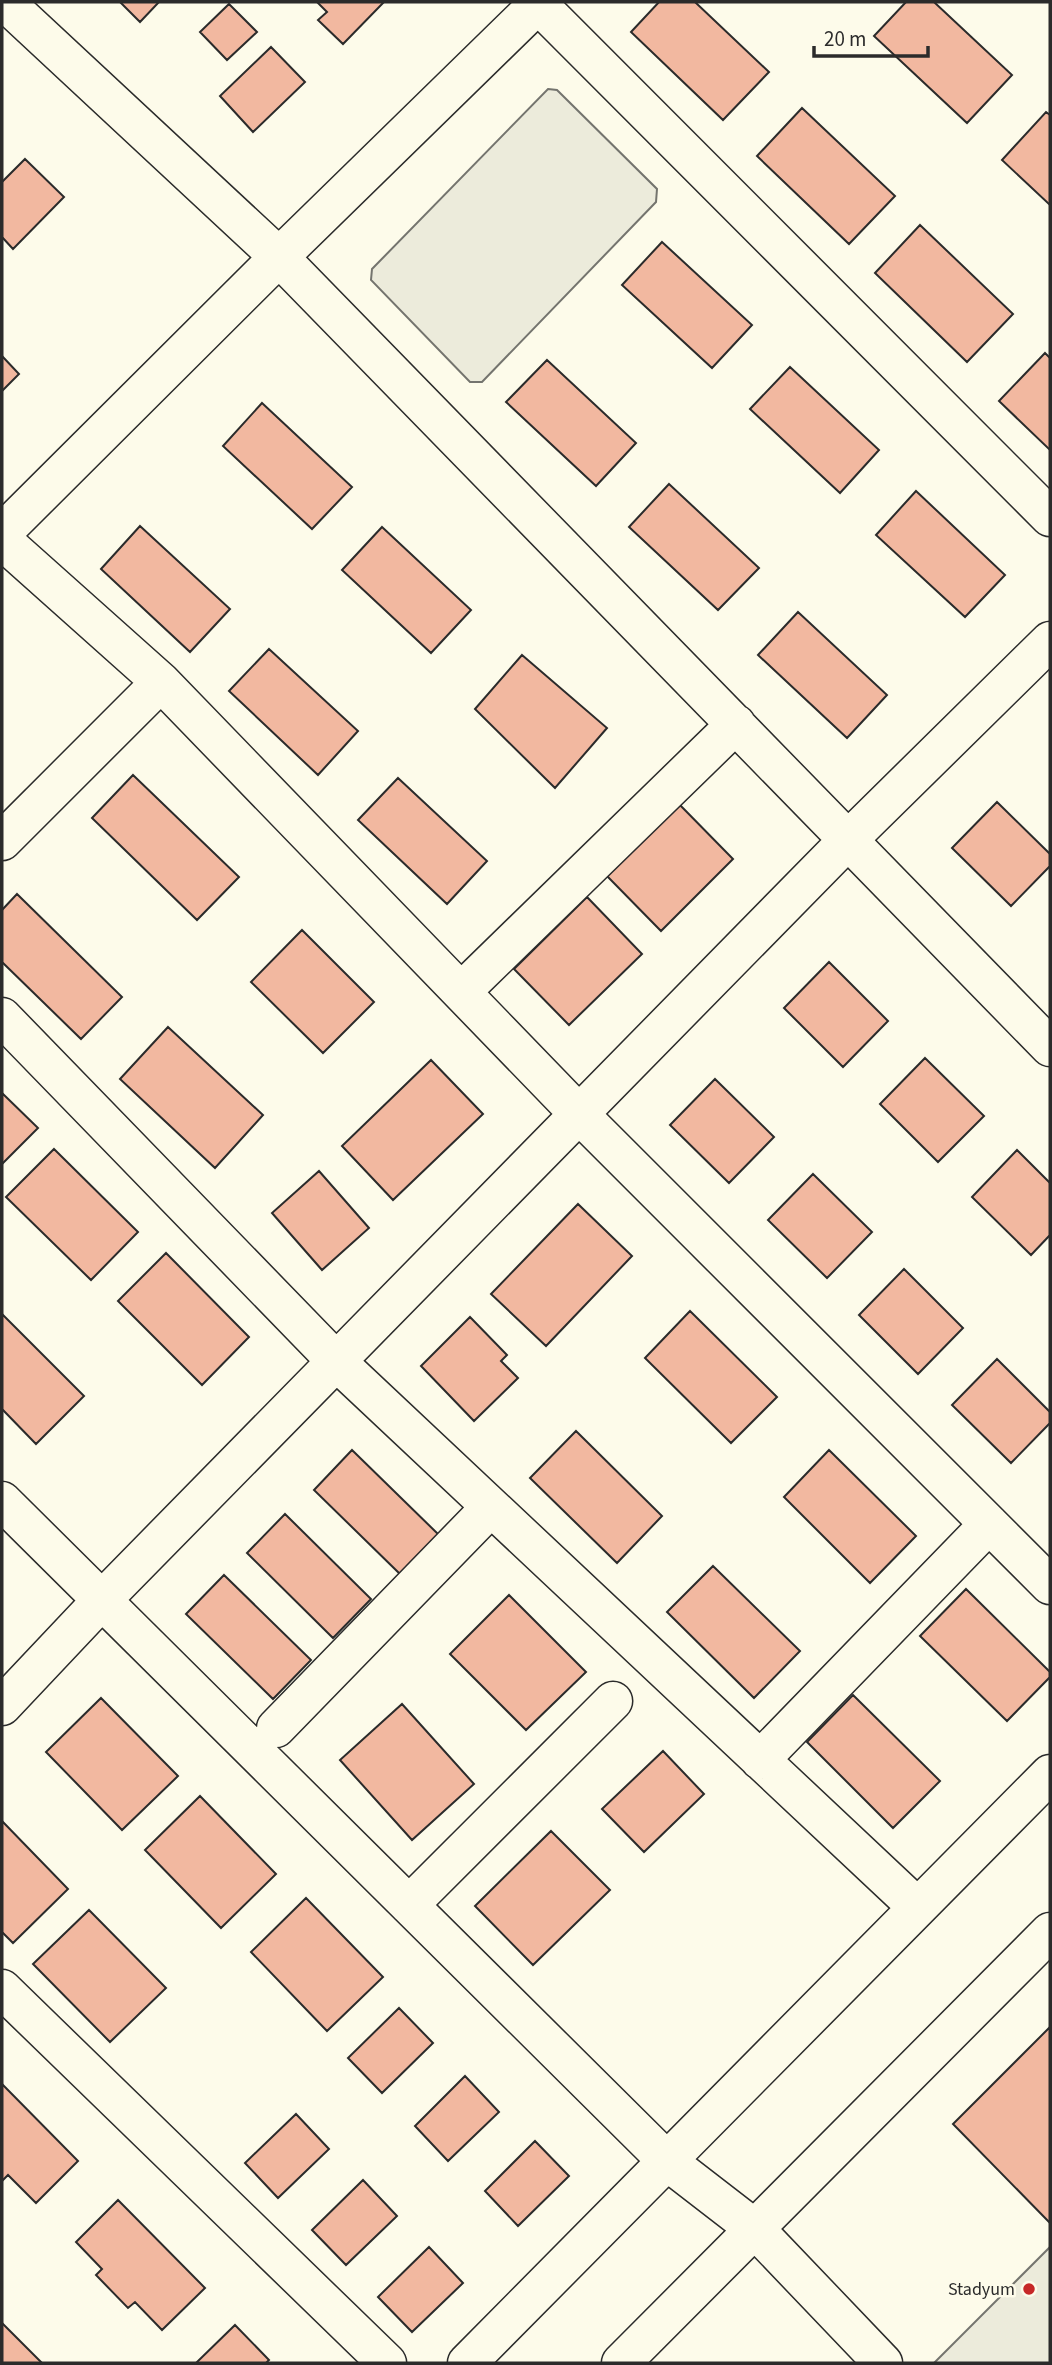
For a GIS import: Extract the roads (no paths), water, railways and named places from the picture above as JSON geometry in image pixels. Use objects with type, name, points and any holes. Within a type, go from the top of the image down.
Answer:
[{"type":"street","points":[[5,2],[279,257],[1050,1047]]},
{"type":"street","points":[[2,533],[538,2],[1050,517]]},
{"type":"street","points":[[2,540],[161,682],[579,1114],[1050,1585]]},
{"type":"street","points":[[2,1706],[102,1600],[848,840],[1050,641]]},
{"type":"street","points":[[2,841],[161,682]]},
{"type":"street","points":[[461,992],[736,724]]},
{"type":"street","points":[[2,1017],[336,1361],[917,1908]]},
{"type":"street","points":[[2,1501],[667,2161],[755,2229],[883,2363]]},
{"type":"street","points":[[276,1728],[491,1507]]},
{"type":"street","points":[[760,1759],[989,1524]]},
{"type":"street","points":[[409,1905],[613,1701]]},
{"type":"street","points":[[467,2363],[1050,1774]]},
{"type":"street","points":[[621,2363],[1050,1933]]},
{"type":"street","points":[[2,1989],[387,2363]]},
{"type":"place","name":"Stadyum","points":[[1029,2289]]}]
